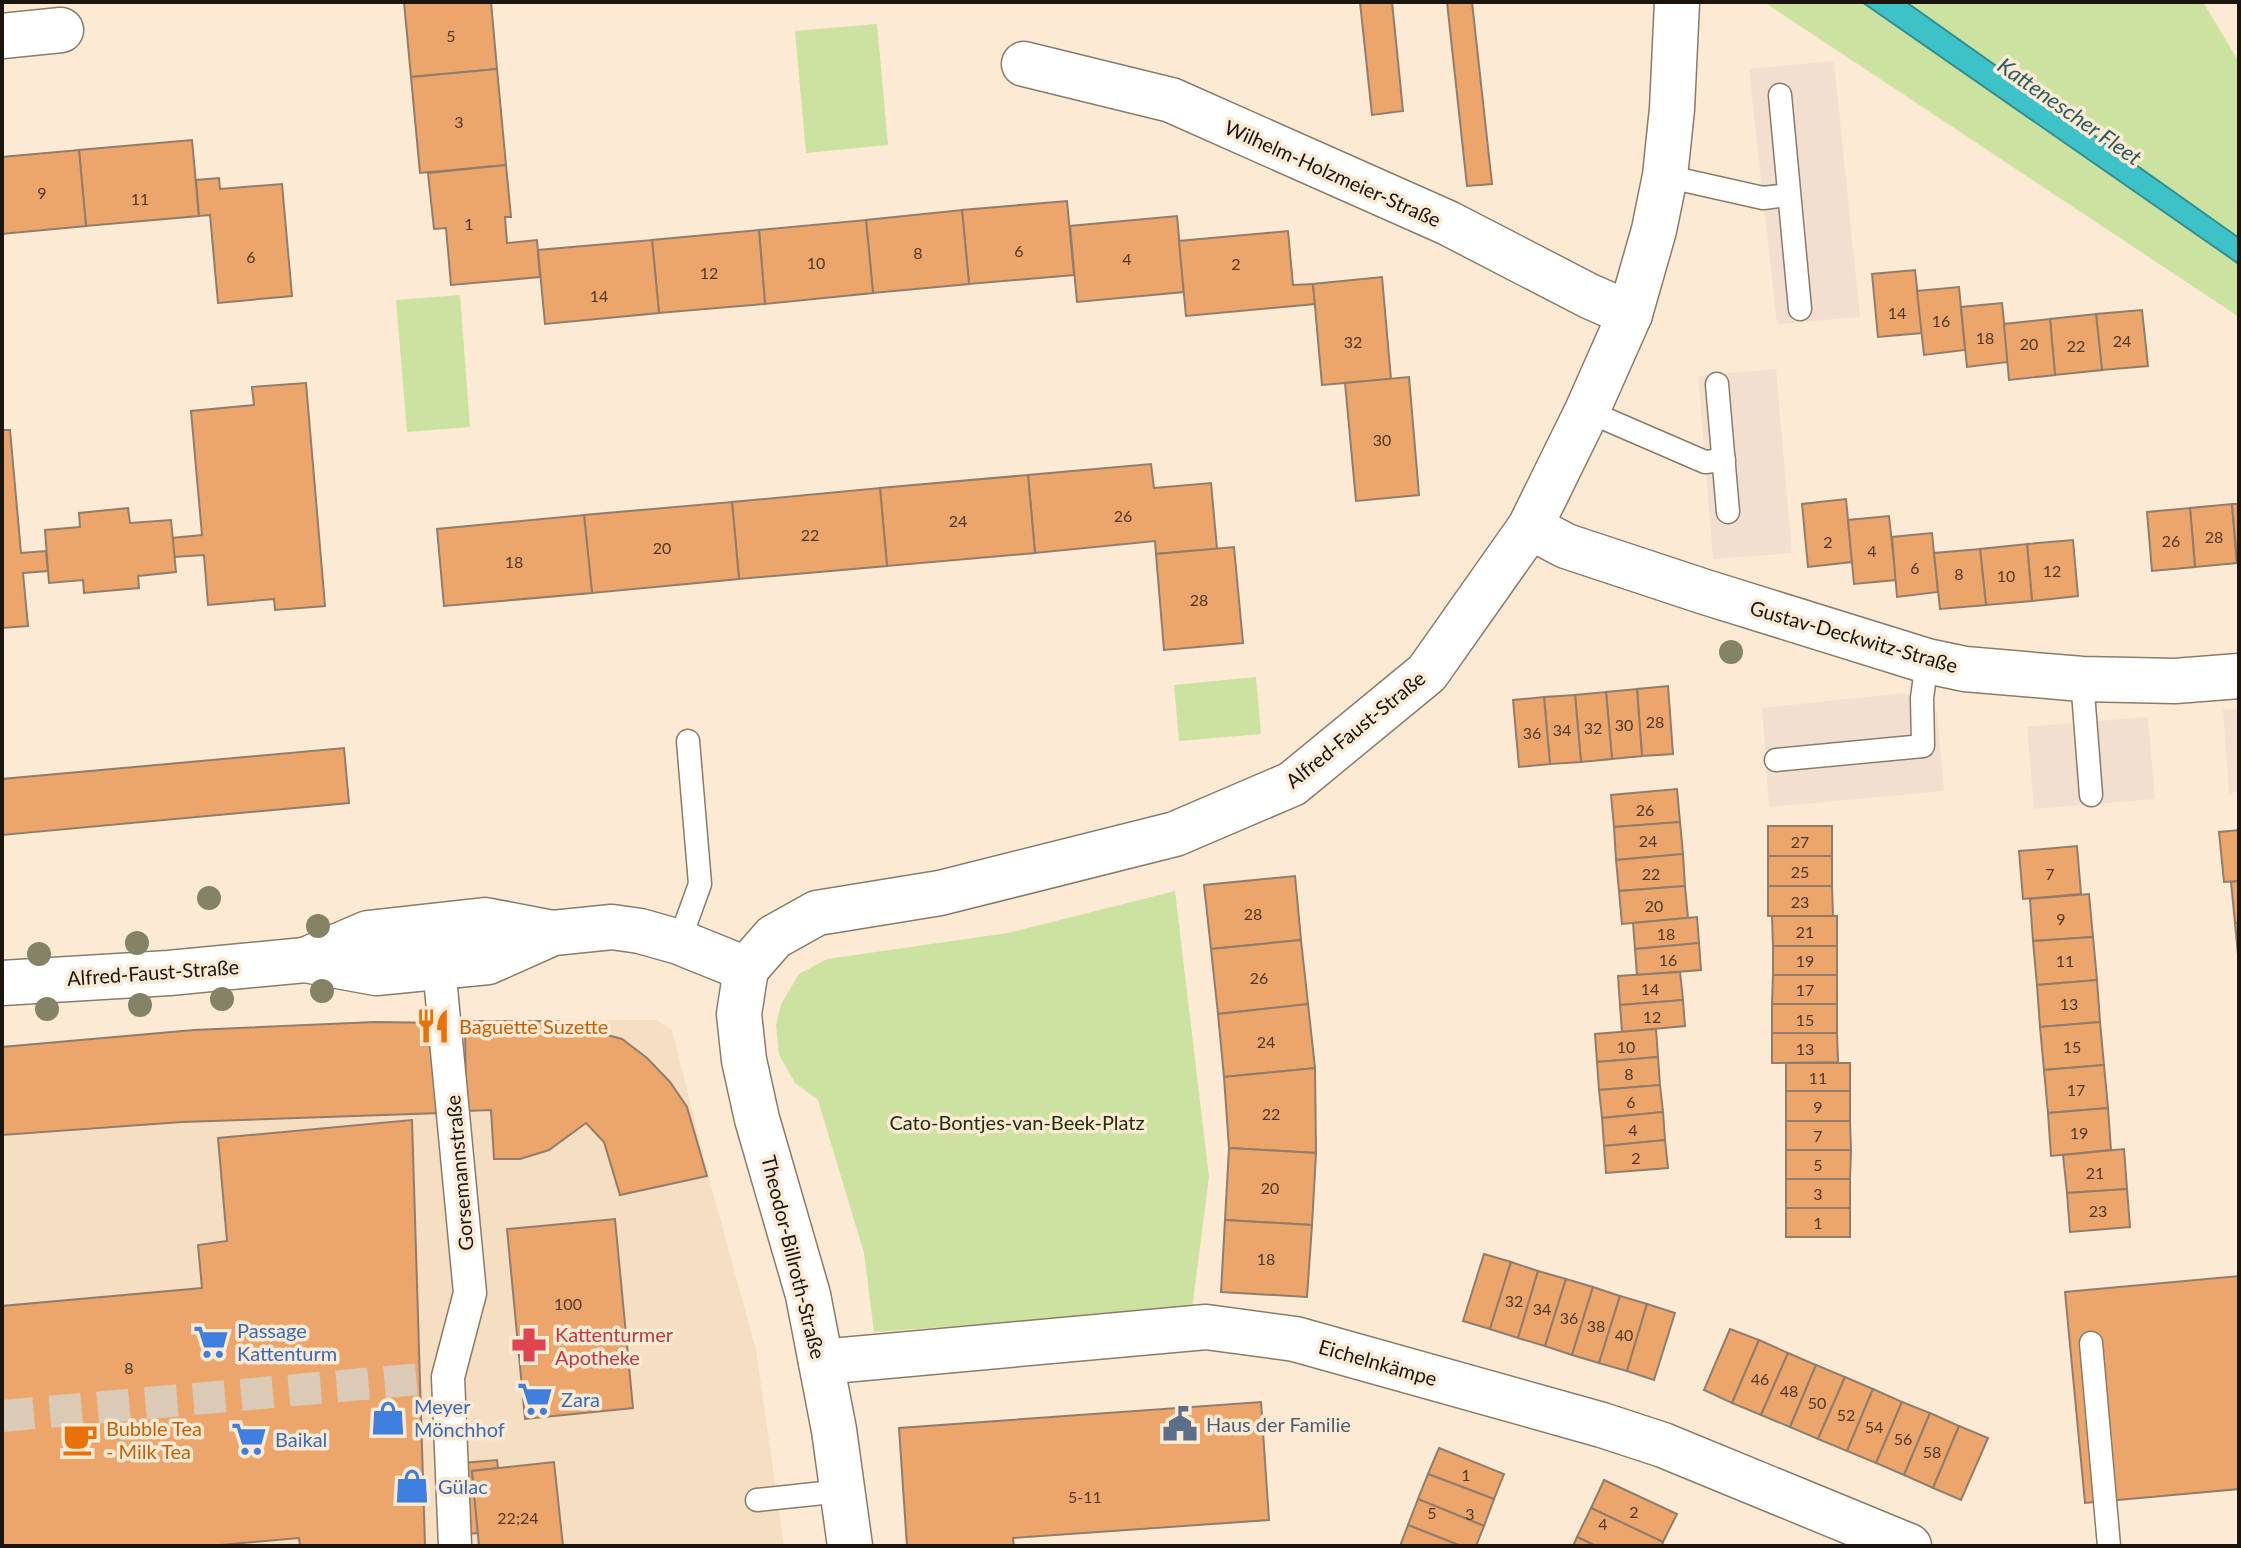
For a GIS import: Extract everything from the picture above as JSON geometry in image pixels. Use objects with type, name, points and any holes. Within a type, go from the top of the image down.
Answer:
[{"type":"street","name":"Alfred-Faust-Straße","points":[[305,960],[368,933],[485,920],[553,933],[612,927],[640,931],[679,942],[746,969],[774,937],[817,913],[940,893],[1175,834],[1292,784],[1427,673],[1530,527],[1630,314],[1654,230],[1665,176],[1672,109],[1677,2]]},
{"type":"street","points":[[2,36],[61,30]]},
{"type":"street","name":"Wilhelm-Holzmeier-Straße","points":[[1024,64],[1171,100],[1448,223],[1630,314]]},
{"type":"street","name":"Gustav-Deckwitz-Straße","points":[[1530,527],[1566,546],[1927,661],[1965,669],[2082,679],[2175,681],[2239,676]]},
{"type":"street","name":"Alfred-Faust-Straße","points":[[2,983],[169,973],[305,960],[376,973],[488,962],[553,933]]},
{"type":"street","name":"Gorsemannstraße","points":[[439,967],[470,1293],[434,1378],[455,1546]]},
{"type":"street","name":"Theodor-Billroth-Straße","points":[[746,969],[739,1014],[744,1060],[757,1119],[808,1295],[850,1546]]},
{"type":"street","name":"Eichelnkämpe","points":[[821,1362],[1206,1327],[1295,1339],[1663,1445],[1909,1546]]},
{"type":"lane","points":[[1780,95],[1800,309]]},
{"type":"lane","points":[[1665,176],[1763,198],[1788,195]]},
{"type":"lane","points":[[1717,384],[1728,512]]},
{"type":"lane","points":[[1587,411],[1705,462],[1724,460]]},
{"type":"lane","points":[[1776,760],[1923,746],[1922,698],[1927,661]]},
{"type":"lane","points":[[2082,679],[2091,795]]},
{"type":"lane","points":[[679,942],[700,884],[688,741]]},
{"type":"lane","points":[[2091,1343],[2109,1546]]},
{"type":"lane","points":[[757,1500],[842,1491]]},
{"type":"shaded area","points":[[1834,61],[1860,317],[1777,324],[1749,69]]},
{"type":"shaded area","points":[[1776,369],[1792,553],[1713,559],[1698,376]]},
{"type":"shaded area","points":[[1905,693],[1937,711],[1944,791],[1769,807],[1762,708]]},
{"type":"shaded area","points":[[2239,709],[2239,792],[2229,793],[2223,710]]},
{"type":"shaded area","points":[[2148,717],[2155,799],[2034,809],[2027,727]]},
{"type":"shaded area","points":[[656,1020],[672,1030],[756,1350],[784,1546],[2,1546],[2,1046],[194,1030],[375,1021]]},
{"type":"green space","points":[[1764,2],[2203,2],[2239,62],[2239,317]]},
{"type":"green space","points":[[877,24],[888,145],[806,153],[795,31]]},
{"type":"green space","points":[[460,295],[470,427],[407,432],[396,300]]},
{"type":"green space","points":[[1256,677],[1261,734],[1179,741],[1174,685]]},
{"type":"green space","name":"Cato-Bontjes-van-Beek-Platz","points":[[1175,891],[1209,1177],[1192,1309],[874,1332],[864,1253],[818,1100],[795,1083],[779,1055],[776,1025],[781,1004],[799,974],[827,959],[1008,933]]},
{"type":"water","points":[[1862,2],[1906,2],[2239,238],[2239,264]]},
{"type":"building","points":[[404,2],[491,2],[497,69],[411,77]]},
{"type":"building","points":[[1360,2],[1392,2],[1403,111],[1372,115]]},
{"type":"building","points":[[1447,2],[1472,2],[1492,184],[1467,186]]},
{"type":"building","points":[[497,69],[506,165],[420,173],[411,77]]},
{"type":"building","points":[[192,140],[199,216],[86,226],[79,150]]},
{"type":"building","points":[[79,150],[86,226],[2,234],[2,157]]},
{"type":"building","points":[[506,165],[511,217],[505,217],[507,243],[537,240],[540,277],[451,285],[446,228],[434,229],[428,173]]},
{"type":"building","points":[[219,178],[220,189],[282,184],[292,296],[218,303],[210,215],[199,216],[196,180]]},
{"type":"building","points":[[1067,201],[1074,275],[969,284],[962,210]]},
{"type":"building","points":[[962,210],[969,284],[873,293],[866,220]]},
{"type":"building","points":[[1177,216],[1184,292],[1077,302],[1070,226]]},
{"type":"building","points":[[866,220],[873,293],[765,304],[759,230]]},
{"type":"building","points":[[759,230],[765,304],[659,313],[652,240]]},
{"type":"building","points":[[1288,231],[1293,285],[1313,284],[1315,304],[1186,316],[1179,241]]},
{"type":"building","points":[[652,240],[659,313],[545,324],[538,250]]},
{"type":"building","points":[[1915,270],[1922,333],[1878,337],[1872,274]]},
{"type":"building","points":[[1382,277],[1391,379],[1322,385],[1313,284]]},
{"type":"building","points":[[1959,287],[1965,350],[1924,355],[1917,291]]},
{"type":"building","points":[[2002,303],[2008,362],[1967,367],[1961,307]]},
{"type":"building","points":[[2142,310],[2148,366],[2102,370],[2096,314]]},
{"type":"building","points":[[2096,314],[2102,370],[2055,375],[2050,319]]},
{"type":"building","points":[[2050,319],[2055,375],[2009,380],[2004,324]]},
{"type":"building","points":[[1409,377],[1419,495],[1356,501],[1345,383]]},
{"type":"building","points":[[306,383],[325,606],[275,610],[274,599],[208,605],[204,555],[174,557],[172,538],[202,535],[191,411],[254,405],[252,387]]},
{"type":"building","points":[[2,430],[10,430],[21,553],[46,551],[48,571],[23,573],[28,626],[2,628]]},
{"type":"building","points":[[1151,464],[1154,488],[1211,483],[1217,549],[1156,554],[1155,541],[1035,553],[1028,475]]},
{"type":"building","points":[[1028,475],[1035,553],[887,566],[880,488]]},
{"type":"building","points":[[880,488],[887,566],[739,579],[732,502]]},
{"type":"building","points":[[1846,499],[1852,562],[1808,567],[1802,504]]},
{"type":"building","points":[[732,502],[739,579],[592,593],[584,515]]},
{"type":"building","points":[[2232,504],[2237,563],[2195,567],[2190,508]]},
{"type":"building","points":[[2232,504],[2239,504],[2239,563],[2237,563]]},
{"type":"building","points":[[128,508],[130,523],[171,520],[176,572],[138,576],[139,588],[84,593],[83,580],[49,583],[45,530],[80,527],[79,513]]},
{"type":"building","points":[[2190,508],[2195,567],[2152,571],[2147,512]]},
{"type":"building","points":[[584,515],[592,593],[444,606],[437,529]]},
{"type":"building","points":[[1889,516],[1896,580],[1854,584],[1848,520]]},
{"type":"building","points":[[1932,533],[1938,592],[1897,597],[1892,537]]},
{"type":"building","points":[[2073,540],[2078,596],[2032,601],[2027,544]]},
{"type":"building","points":[[2027,544],[2032,601],[1986,605],[1980,549]]},
{"type":"building","points":[[1234,547],[1243,643],[1164,650],[1156,554]]},
{"type":"building","points":[[1980,549],[1986,605],[1940,609],[1934,553]]},
{"type":"building","points":[[1668,686],[1673,754],[1642,756],[1637,689]]},
{"type":"building","points":[[1637,689],[1642,756],[1612,759],[1606,692]]},
{"type":"building","points":[[1606,692],[1612,759],[1581,762],[1575,695]]},
{"type":"building","points":[[1575,695],[1581,762],[1550,764],[1544,697]]},
{"type":"building","points":[[1544,697],[1550,764],[1519,767],[1513,700]]},
{"type":"building","points":[[344,748],[349,803],[2,835],[2,779]]},
{"type":"building","points":[[1677,789],[1680,822],[1614,827],[1611,795]]},
{"type":"building","points":[[1680,822],[1683,854],[1616,860],[1614,827]]},
{"type":"building","points":[[1768,826],[1832,826],[1832,856],[1768,856]]},
{"type":"building","points":[[2239,830],[2239,881],[2224,882],[2219,832]]},
{"type":"building","points":[[2077,846],[2081,894],[2023,899],[2019,851]]},
{"type":"building","points":[[1683,854],[1685,886],[1619,891],[1616,860]]},
{"type":"building","points":[[1768,856],[1832,856],[1832,886],[1768,886]]},
{"type":"building","points":[[1295,876],[1301,940],[1211,949],[1204,885]]},
{"type":"building","points":[[2239,881],[2239,923],[2235,923],[2231,882]]},
{"type":"building","points":[[1685,886],[1688,918],[1622,924],[1619,891]]},
{"type":"building","points":[[1768,886],[1832,886],[1833,916],[1768,916]]},
{"type":"building","points":[[2089,894],[2093,937],[2033,941],[2030,899]]},
{"type":"building","points":[[1772,916],[1837,916],[1837,946],[1773,946]]},
{"type":"building","points":[[1697,917],[1699,943],[1635,949],[1633,923]]},
{"type":"building","points":[[2235,923],[2239,923],[2239,965]]},
{"type":"building","points":[[2093,937],[2097,980],[2037,985],[2033,941]]},
{"type":"building","points":[[1301,940],[1308,1004],[1218,1014],[1211,949]]},
{"type":"building","points":[[1699,943],[1701,970],[1637,975],[1635,949]]},
{"type":"building","points":[[1773,946],[1837,946],[1837,975],[1773,975]]},
{"type":"building","points":[[1680,972],[1683,1000],[1620,1005],[1618,976]]},
{"type":"building","points":[[1773,975],[1837,975],[1837,1004],[1772,1004]]},
{"type":"building","points":[[2097,980],[2100,1022],[2040,1027],[2037,985]]},
{"type":"building","points":[[1683,1000],[1685,1026],[1622,1032],[1620,1005]]},
{"type":"building","points":[[1308,1004],[1315,1068],[1224,1077],[1218,1014]]},
{"type":"building","points":[[1772,1004],[1837,1004],[1837,1033],[1772,1033]]},
{"type":"building","points":[[465,1021],[557,1021],[622,1039],[647,1058],[670,1082],[687,1107],[707,1176],[620,1195],[604,1142],[586,1123],[549,1150],[520,1159],[494,1159],[491,1110],[466,1111]]},
{"type":"building","points":[[375,1022],[442,1023],[441,1113],[182,1122],[2,1135],[2,1047],[194,1030]]},
{"type":"building","points":[[2100,1022],[2104,1065],[2044,1070],[2040,1027]]},
{"type":"building","points":[[1656,1029],[1658,1057],[1597,1062],[1595,1034]]},
{"type":"building","points":[[1772,1033],[1837,1033],[1838,1062],[1772,1063]]},
{"type":"building","points":[[1658,1057],[1660,1085],[1599,1090],[1597,1062]]},
{"type":"building","points":[[1786,1063],[1850,1063],[1850,1091],[1786,1091]]},
{"type":"building","points":[[2104,1065],[2108,1108],[2048,1113],[2044,1070]]},
{"type":"building","points":[[1315,1068],[1316,1153],[1229,1148],[1224,1077]]},
{"type":"building","points":[[1660,1085],[1663,1112],[1602,1118],[1599,1090]]},
{"type":"building","points":[[1786,1091],[1850,1091],[1850,1121],[1786,1121]]},
{"type":"building","points":[[2108,1108],[2111,1150],[2051,1156],[2048,1113]]},
{"type":"building","points":[[1663,1112],[1665,1140],[1604,1146],[1602,1118]]},
{"type":"building","name":"Passage Kattenturm","points":[[412,1120],[425,1546],[300,1546],[299,1538],[210,1546],[2,1546],[2,1306],[202,1288],[198,1245],[227,1241],[218,1138]]},
{"type":"building","points":[[1786,1121],[1850,1121],[1851,1150],[1786,1150]]},
{"type":"building","points":[[1665,1140],[1668,1168],[1606,1173],[1604,1146]]},
{"type":"building","points":[[1229,1148],[1316,1153],[1312,1225],[1225,1220]]},
{"type":"building","points":[[2124,1149],[2127,1189],[2067,1193],[2063,1155]]},
{"type":"building","points":[[1786,1150],[1851,1150],[1850,1179],[1786,1179]]},
{"type":"building","points":[[1786,1179],[1850,1179],[1850,1208],[1786,1208]]},
{"type":"building","points":[[2127,1189],[2130,1227],[2070,1232],[2067,1193]]},
{"type":"building","points":[[1786,1208],[1850,1208],[1850,1237],[1786,1237]]},
{"type":"building","points":[[615,1219],[633,1408],[525,1419],[507,1229]]},
{"type":"building","points":[[1225,1220],[1312,1225],[1307,1297],[1221,1292]]},
{"type":"building","points":[[1484,1254],[1511,1262],[1490,1329],[1463,1321]]},
{"type":"building","points":[[1511,1262],[1538,1271],[1518,1338],[1490,1329]]},
{"type":"building","points":[[1538,1271],[1566,1279],[1545,1346],[1518,1338]]},
{"type":"building","points":[[2239,1276],[2239,1489],[2085,1503],[2065,1292]]},
{"type":"building","points":[[1566,1279],[1593,1287],[1572,1355],[1545,1346]]},
{"type":"building","points":[[1593,1287],[1620,1296],[1599,1363],[1572,1355]]},
{"type":"building","points":[[1620,1296],[1647,1304],[1627,1371],[1599,1363]]},
{"type":"building","points":[[1647,1304],[1675,1313],[1654,1380],[1627,1371]]},
{"type":"building","points":[[1730,1329],[1759,1340],[1732,1403],[1704,1390]]},
{"type":"building","points":[[1759,1340],[1788,1353],[1761,1415],[1732,1403]]},
{"type":"building","points":[[1788,1353],[1816,1365],[1790,1427],[1761,1415]]},
{"type":"building","points":[[1816,1365],[1845,1377],[1818,1439],[1790,1427]]},
{"type":"building","points":[[1845,1377],[1873,1389],[1847,1451],[1818,1439]]},
{"type":"building","points":[[1873,1389],[1902,1402],[1876,1463],[1847,1451]]},
{"type":"building","points":[[1261,1402],[1269,1520],[1013,1538],[1014,1546],[907,1546],[899,1428]]},
{"type":"building","points":[[1902,1402],[1930,1413],[1904,1475],[1876,1463]]},
{"type":"building","points":[[1930,1413],[1959,1426],[1933,1488],[1904,1475]]},
{"type":"building","points":[[1959,1426],[1988,1438],[1961,1500],[1933,1488]]},
{"type":"building","points":[[1439,1448],[1504,1474],[1494,1499],[1428,1474]]},
{"type":"building","points":[[497,1460],[498,1468],[472,1471],[478,1533],[469,1534],[462,1463]]},
{"type":"building","points":[[554,1462],[563,1546],[479,1546],[472,1471]]},
{"type":"building","points":[[1428,1474],[1494,1499],[1484,1526],[1418,1499]]},
{"type":"building","points":[[1604,1480],[1677,1514],[1663,1542],[1591,1508]]},
{"type":"building","points":[[1418,1499],[1484,1526],[1476,1546],[1461,1546],[1408,1525]]},
{"type":"building","points":[[1591,1508],[1663,1542],[1662,1546],[1596,1546],[1577,1537]]},
{"type":"building","points":[[1408,1525],[1461,1546],[1400,1546]]},
{"type":"building","points":[[1577,1537],[1596,1546],[1573,1546]]},
{"type":"tunnel","points":[[2,1416],[420,1379]]},
{"type":"place","name":"Baguette Suzette","points":[[433,1026]]},
{"type":"place","name":"Passage Kattenturm","points":[[211,1342]]},
{"type":"place","name":"Kattenturmer Apotheke","points":[[529,1345]]},
{"type":"place","name":"Zara","points":[[535,1399]]},
{"type":"place","name":"Meyer Mönchhof","points":[[388,1418]]},
{"type":"place","name":"Haus der Familie","points":[[1180,1424]]},
{"type":"place","name":"Bubble Tea - Milk Tea","points":[[80,1439]]},
{"type":"place","name":"Baikal","points":[[249,1439]]},
{"type":"place","name":"Gülac","points":[[412,1486]]},
{"type":"water label","name":"Kattenescher Fleet","points":[[2070,111]]}]
